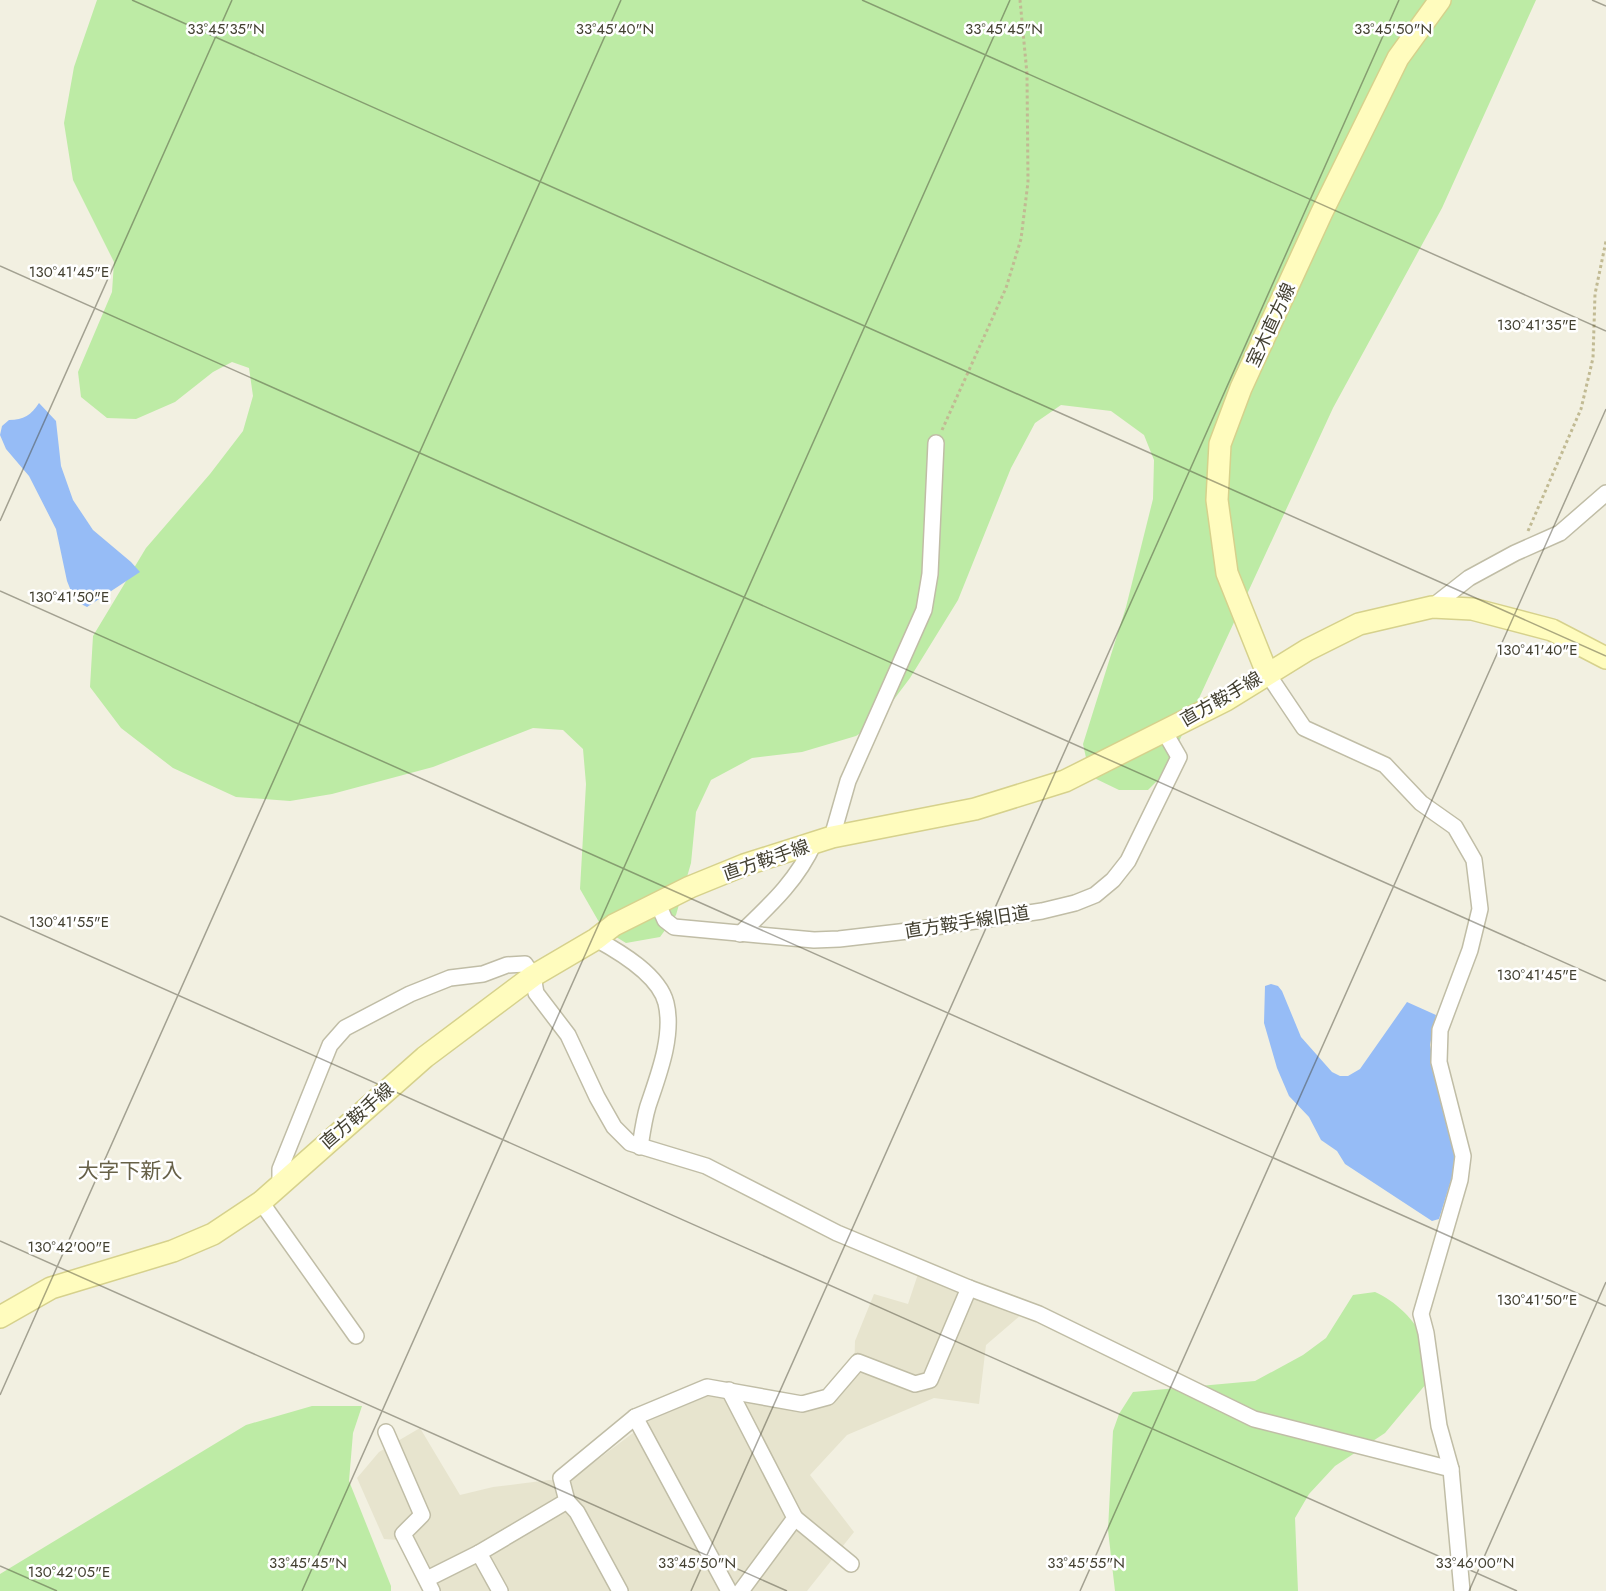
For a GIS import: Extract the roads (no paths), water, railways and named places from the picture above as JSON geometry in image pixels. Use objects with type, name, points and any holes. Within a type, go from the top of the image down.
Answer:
[{"type":"main road","name":"室木直方線","points":[[1267,673],[1227,573],[1217,500],[1220,444],[1241,388],[1322,212],[1398,58],[1440,0]]},
{"type":"main road","name":"直方鞍手線","points":[[0,1317],[51,1288],[173,1251],[213,1234],[261,1202],[425,1057],[533,976],[596,939],[614,925],[690,887],[744,865],[823,840],[975,809],[1065,782],[1226,700],[1307,650],[1359,624],[1432,607],[1472,609],[1552,630],[1606,658]]},
{"type":"street","points":[[740,934],[784,891],[823,840],[924,610],[930,574],[936,443]]},
{"type":"street","points":[[1432,607],[1469,578],[1560,532],[1606,493]]},
{"type":"street","points":[[1267,673],[1304,728],[1385,765],[1421,803],[1455,827],[1474,860],[1480,909],[1470,950],[1440,1030],[1439,1062],[1462,1156],[1460,1180],[1421,1314],[1426,1333],[1439,1426],[1451,1469],[1462,1591]]},
{"type":"street","name":"直方鞍手線旧道","points":[[658,904],[665,920],[674,927],[814,940],[908,931],[1042,911],[1075,903],[1095,895],[1113,880],[1128,861],[1179,757],[1164,731]]},
{"type":"street","points":[[596,939],[634,961],[660,991],[666,1004],[667,1036],[657,1082],[647,1108],[640,1147]]},
{"type":"street","points":[[280,1184],[280,1169],[330,1045],[345,1028],[410,994],[450,978],[483,974],[507,964],[525,964],[533,976],[536,993],[568,1035],[614,1127],[630,1143],[706,1166],[837,1233],[969,1288],[1039,1314],[1254,1419],[1451,1469]]},
{"type":"street","points":[[261,1202],[356,1336]]},
{"type":"street","points":[[620,1591],[577,1512],[567,1501],[561,1478],[635,1417],[706,1387],[802,1404],[828,1397],[858,1362],[915,1384],[930,1380],[969,1288]]},
{"type":"street","points":[[729,1390],[795,1518],[851,1564]]},
{"type":"street","points":[[635,1417],[729,1591]]},
{"type":"street","points":[[386,1432],[422,1515],[403,1534],[429,1585],[567,1501]]},
{"type":"street","points":[[741,1591],[795,1518]]},
{"type":"street","points":[[479,1553],[500,1591]]},
{"type":"water","points":[[39,403],[56,421],[61,466],[73,500],[93,530],[140,572],[87,607],[75,601],[67,581],[56,529],[29,476],[6,449],[0,435],[2,426],[9,420],[27,416]]},
{"type":"water","points":[[1271,984],[1278,986],[1282,991],[1301,1037],[1332,1072],[1340,1076],[1348,1076],[1360,1069],[1407,1002],[1436,1015],[1430,1045],[1455,1159],[1439,1219],[1432,1221],[1345,1164],[1337,1151],[1321,1140],[1309,1117],[1289,1096],[1277,1068],[1264,1023],[1265,986]]},
{"type":"district","name":"大字下新入","points":[[130,1171]]}]
